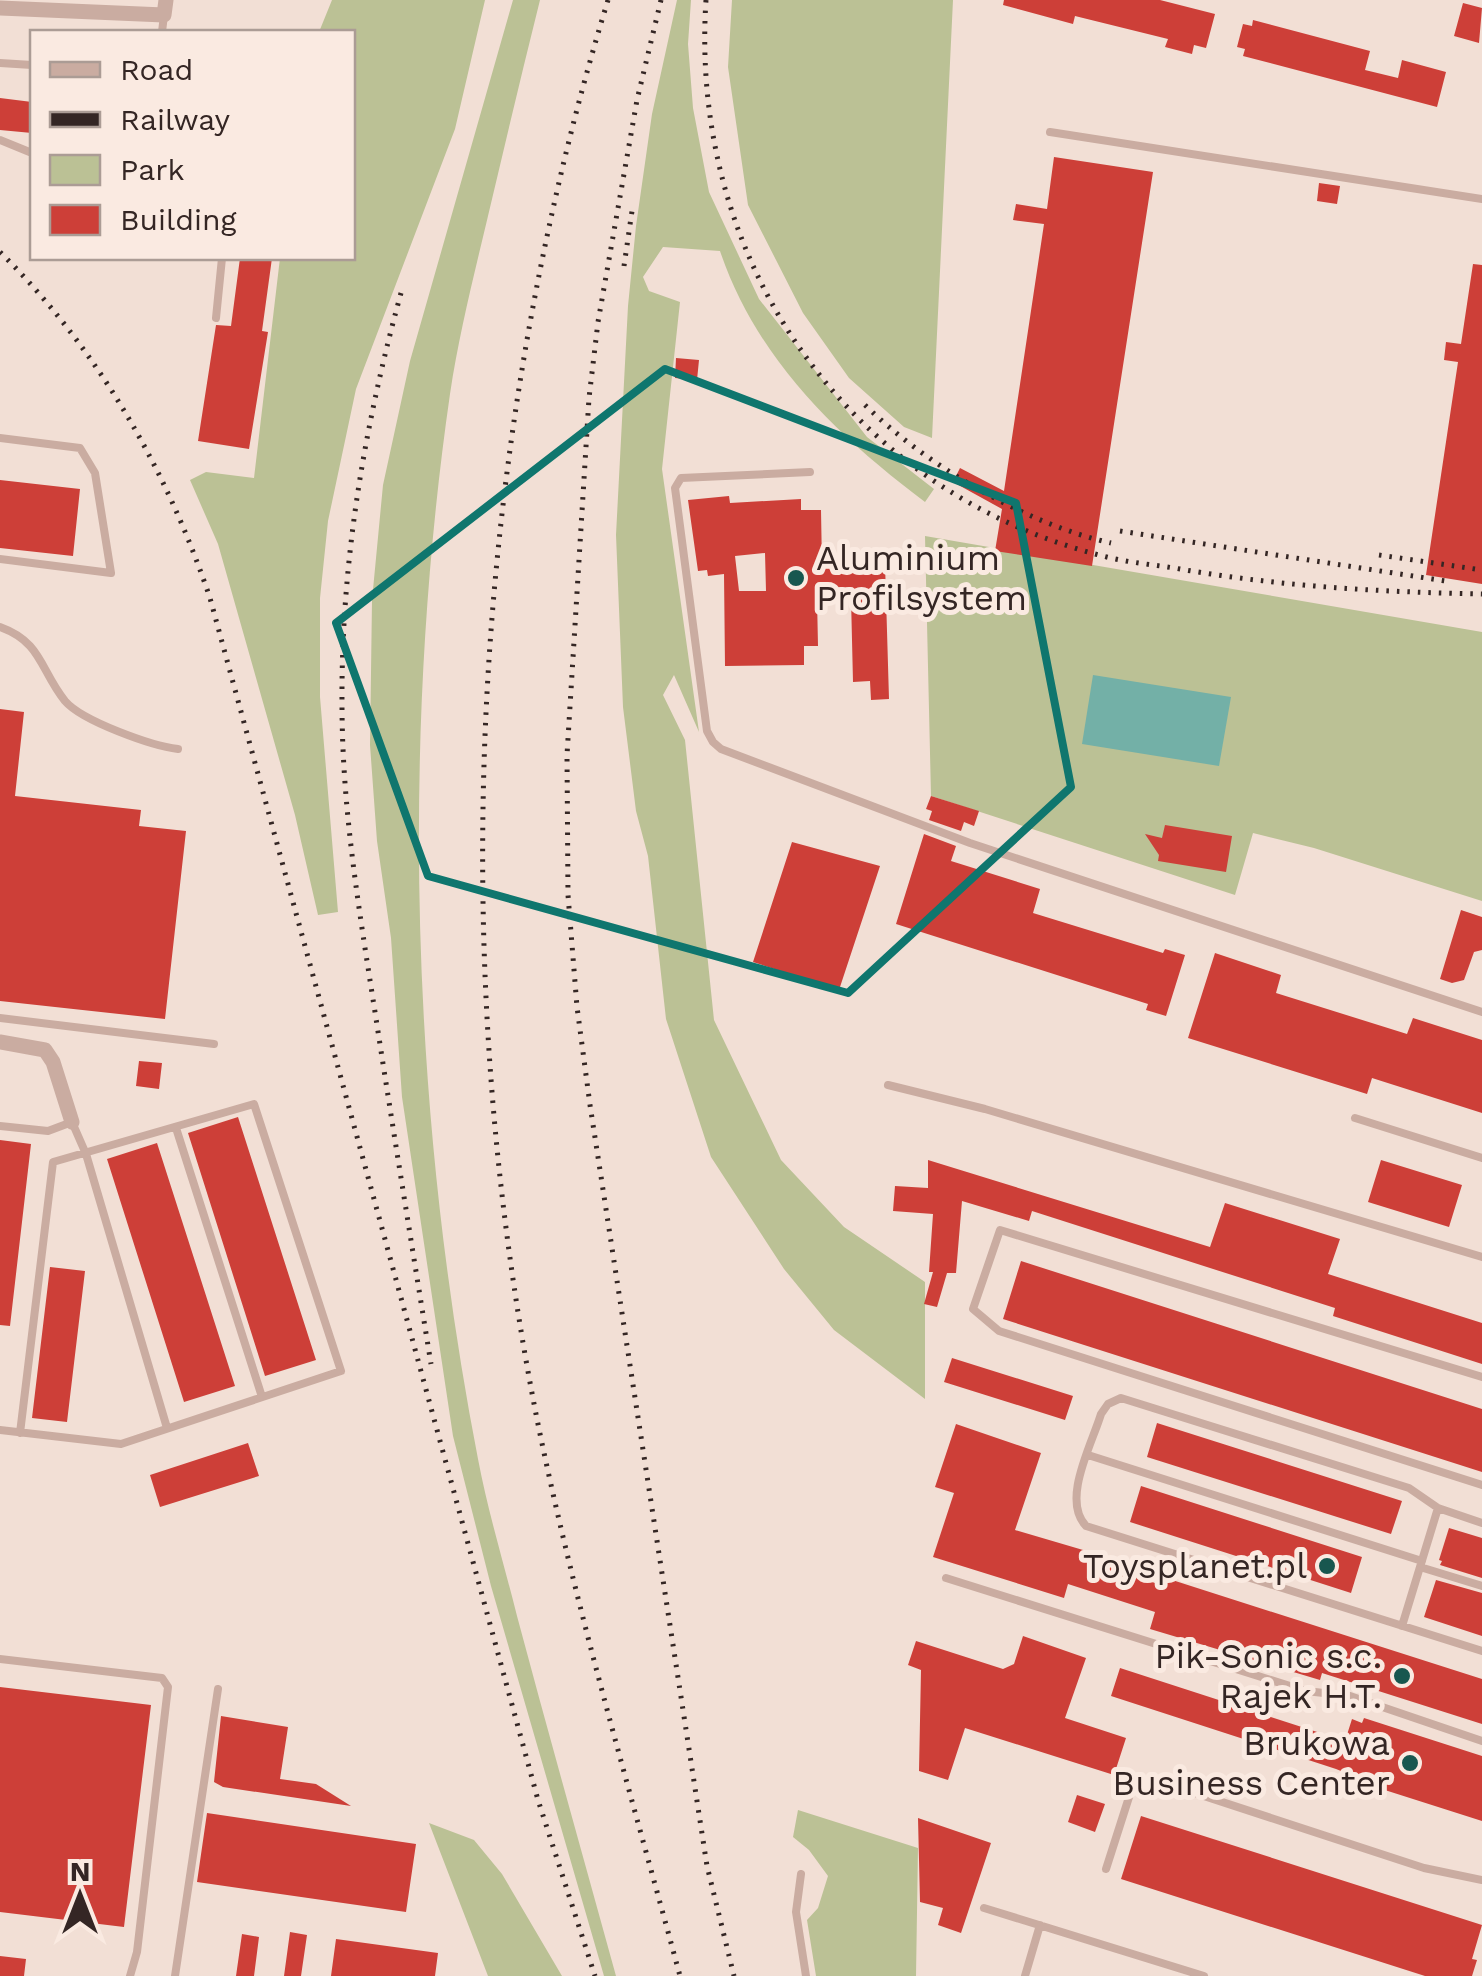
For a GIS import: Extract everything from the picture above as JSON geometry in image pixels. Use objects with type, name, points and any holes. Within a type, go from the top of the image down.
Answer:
[{"type":"street","points":[[0,8],[165,7]]},
{"type":"street","points":[[0,1042],[45,1050],[53,1062],[72,1122]]},
{"type":"lane","points":[[0,63],[30,65]]},
{"type":"lane","points":[[1050,132],[1482,199]]},
{"type":"lane","points":[[0,140],[30,151]]},
{"type":"lane","points":[[216,318],[222,260]]},
{"type":"lane","points":[[0,438],[80,448],[95,473],[112,573],[0,559]]},
{"type":"lane","points":[[810,472],[680,478],[675,488],[712,742],[721,749],[970,843],[1482,1012]]},
{"type":"lane","points":[[0,626],[38,651],[68,705],[153,746],[178,749]]},
{"type":"lane","points":[[0,1018],[214,1044]]},
{"type":"lane","points":[[888,1086],[985,1109],[1482,1257]]},
{"type":"lane","points":[[0,1430],[121,1444],[341,1371],[254,1104],[53,1162],[20,1432]]},
{"type":"lane","points":[[1355,1118],[1482,1158]]},
{"type":"lane","points":[[0,1126],[48,1131],[72,1122],[86,1154],[168,1428]]},
{"type":"lane","points":[[176,1128],[262,1397]]},
{"type":"lane","points":[[1482,1377],[1000,1230],[973,1309],[999,1331],[1482,1485]]},
{"type":"lane","points":[[1482,1523],[1438,1508],[1409,1488],[1121,1398],[1108,1404],[1101,1414],[1076,1493],[1078,1518],[1086,1526],[1482,1651]]},
{"type":"lane","points":[[1088,1455],[1482,1586]]},
{"type":"lane","points":[[1402,1626],[1438,1508]]},
{"type":"lane","points":[[946,1578],[1306,1691],[1350,1696],[1482,1741]]},
{"type":"lane","points":[[0,1659],[162,1678],[168,1686],[137,1952],[130,1976]]},
{"type":"lane","points":[[175,1976],[218,1689]]},
{"type":"lane","points":[[1106,1869],[1130,1794],[1149,1781],[1424,1868],[1482,1880]]},
{"type":"lane","points":[[801,1874],[796,1912],[806,1976]]},
{"type":"lane","points":[[984,1908],[1204,1976]]},
{"type":"lane","points":[[1025,1976],[1040,1925]]},
{"type":"highlighted area","points":[[665,369],[1016,503],[1071,787],[848,993],[428,876],[336,623]]},
{"type":"green space","points":[[332,0],[485,0],[455,129],[356,389],[328,521],[320,598],[320,697],[338,912],[318,915],[295,815],[218,544],[190,480],[206,472],[254,478],[280,260],[355,260],[355,30],[320,30]]},
{"type":"green space","points":[[513,0],[540,0],[458,349],[434,525],[419,792],[427,1062],[438,1196],[482,1479],[616,1976],[604,1976],[491,1586],[453,1436],[402,1097],[391,938],[377,841],[370,745],[372,600],[383,485],[410,361]]},
{"type":"green space","points":[[677,0],[691,0],[688,44],[693,108],[709,192],[759,299],[867,437],[934,489],[925,502],[861,450],[803,392],[755,326],[720,251],[663,247],[643,277],[649,291],[680,302],[662,469],[699,732],[674,675],[663,695],[685,740],[714,1020],[781,1160],[844,1227],[925,1282],[925,1399],[834,1330],[784,1269],[711,1157],[666,1019],[648,856],[636,811],[623,707],[616,535],[636,226],[652,114]]},
{"type":"green space","points":[[732,0],[953,0],[932,438],[904,427],[849,378],[803,313],[748,205],[728,67]]},
{"type":"green space","points":[[925,536],[1482,632],[1482,901],[1253,833],[1235,895],[931,796]]},
{"type":"green space","points":[[798,1810],[918,1848],[916,1976],[816,1976],[807,1920],[818,1908],[828,1876],[809,1850],[793,1837]]},
{"type":"green space","points":[[429,1823],[474,1840],[502,1874],[562,1976],[488,1976]]},
{"type":"water","points":[[1093,675],[1231,697],[1219,766],[1082,744]]},
{"type":"building","points":[[1004,0],[1160,0],[1215,14],[1206,48],[1194,45],[1192,54],[1165,47],[1168,39],[1075,16],[1073,24],[1003,5]]},
{"type":"building","points":[[1463,3],[1482,8],[1479,43],[1454,36]]},
{"type":"building","points":[[1253,20],[1370,51],[1365,70],[1398,78],[1402,60],[1446,72],[1437,107],[1243,56],[1245,49],[1237,47],[1243,24],[1252,26]]},
{"type":"building","points":[[0,98],[30,102],[30,133],[0,130]]},
{"type":"building","points":[[1054,157],[1153,172],[1092,566],[995,551],[1002,509],[953,482],[960,468],[1004,491],[1044,224],[1013,220],[1016,204],[1047,209]]},
{"type":"building","points":[[1319,183],[1340,186],[1337,204],[1317,201]]},
{"type":"building","points":[[240,260],[272,260],[262,331],[268,332],[249,449],[198,441],[216,325],[231,326]]},
{"type":"building","points":[[1473,264],[1482,265],[1482,584],[1426,575],[1458,362],[1444,360],[1446,342],[1461,344]]},
{"type":"building","points":[[676,358],[699,360],[697,380],[675,378]]},
{"type":"building","points":[[0,480],[80,489],[73,556],[0,548]]},
{"type":"building","points":[[729,496],[730,503],[801,499],[801,510],[821,510],[822,566],[885,563],[889,699],[871,700],[870,681],[853,682],[851,598],[817,598],[818,646],[804,646],[804,665],[725,666],[724,574],[708,576],[707,570],[698,571],[688,500]],"holes":[[[765,553],[766,591],[739,591],[735,556]]]},
{"type":"building","points":[[0,709],[24,712],[15,796],[141,810],[139,826],[186,831],[165,1019],[0,1001]]},
{"type":"building","points":[[931,796],[979,811],[974,826],[964,822],[961,831],[929,820],[932,811],[926,809]]},
{"type":"building","points":[[1165,825],[1232,836],[1226,872],[1158,861],[1159,855],[1145,834],[1162,838]]},
{"type":"building","points":[[924,834],[956,846],[951,861],[1040,889],[1033,913],[1163,953],[1165,949],[1185,955],[1166,1016],[1146,1010],[1148,1004],[896,924]]},
{"type":"building","points":[[792,842],[880,866],[839,990],[753,962]]},
{"type":"building","points":[[1461,910],[1482,917],[1482,950],[1474,952],[1464,980],[1452,983],[1440,979]]},
{"type":"building","points":[[1215,953],[1281,975],[1276,993],[1407,1034],[1413,1018],[1482,1040],[1482,1113],[1372,1078],[1367,1094],[1188,1038]]},
{"type":"building","points":[[139,1061],[162,1063],[159,1089],[136,1086]]},
{"type":"building","points":[[238,1117],[316,1360],[265,1376],[188,1133]]},
{"type":"building","points":[[0,1140],[31,1144],[10,1326],[0,1325]]},
{"type":"building","points":[[157,1143],[235,1386],[184,1402],[107,1159]]},
{"type":"building","points":[[928,1160],[1210,1247],[1225,1203],[1340,1239],[1328,1274],[1482,1323],[1482,1364],[1333,1316],[1335,1308],[1032,1211],[1029,1221],[962,1201],[956,1273],[947,1273],[937,1307],[924,1304],[933,1272],[929,1272],[933,1214],[893,1211],[895,1186],[928,1188]]},
{"type":"building","points":[[1381,1160],[1462,1185],[1449,1227],[1368,1202]]},
{"type":"building","points":[[1021,1261],[1482,1409],[1482,1472],[1003,1319]]},
{"type":"building","points":[[50,1267],[85,1271],[67,1422],[32,1418]]},
{"type":"building","points":[[952,1358],[1073,1396],[1065,1420],[944,1382]]},
{"type":"building","points":[[1157,1423],[1402,1501],[1391,1534],[1147,1457]]},
{"type":"building","points":[[956,1424],[1041,1453],[1015,1530],[1134,1565],[1131,1575],[1164,1586],[1166,1578],[1482,1679],[1482,1724],[1322,1673],[1320,1680],[1150,1629],[1155,1612],[1068,1584],[1064,1598],[933,1557],[954,1493],[935,1487]]},
{"type":"building","points":[[248,1443],[259,1476],[160,1507],[150,1475]]},
{"type":"building","points":[[1141,1486],[1362,1557],[1351,1593],[1130,1522]]},
{"type":"building","points":[[1449,1528],[1482,1538],[1482,1578],[1440,1565]]},
{"type":"building","points":[[1436,1580],[1482,1593],[1482,1636],[1424,1617]]},
{"type":"building","points":[[1023,1636],[1086,1658],[1065,1718],[1126,1738],[1114,1775],[965,1728],[948,1780],[919,1771],[921,1670],[908,1665],[916,1641],[1003,1669],[1014,1664]]},
{"type":"building","points":[[1120,1668],[1345,1741],[1352,1719],[1362,1723],[1364,1718],[1482,1756],[1482,1821],[1111,1696]]},
{"type":"building","points":[[0,1687],[151,1705],[124,1927],[0,1912]]},
{"type":"building","points":[[221,1716],[288,1727],[280,1779],[316,1784],[351,1806],[223,1787],[214,1782]]},
{"type":"building","points":[[1077,1795],[1105,1804],[1095,1832],[1068,1822]]},
{"type":"building","points":[[207,1813],[416,1844],[406,1912],[197,1882]]},
{"type":"building","points":[[1141,1816],[1482,1925],[1472,1959],[1477,1960],[1472,1976],[1425,1976],[1121,1879]]},
{"type":"building","points":[[918,1818],[991,1843],[961,1933],[938,1925],[943,1908],[920,1902]]},
{"type":"building","points":[[290,1932],[307,1935],[301,1976],[284,1976]]},
{"type":"building","points":[[242,1934],[259,1937],[254,1976],[236,1976]]},
{"type":"building","points":[[336,1939],[438,1953],[435,1976],[331,1976]]},
{"type":"building","points":[[0,1956],[26,1959],[24,1976],[0,1976]]},
{"type":"railway","points":[[608,0],[561,173],[525,349],[500,529],[486,710],[483,892],[491,1073],[509,1253],[539,1429],[587,1635],[680,1976]]},
{"type":"railway","points":[[661,0],[637,100],[598,322],[589,398],[567,755],[568,895],[590,1105],[707,1866],[734,1976]]},
{"type":"railway","points":[[706,0],[708,96],[725,187],[756,272],[801,350],[859,419],[928,477],[1008,523],[1117,559],[1289,584],[1482,594]]},
{"type":"railway","points":[[624,266],[632,211]]},
{"type":"railway","points":[[0,252],[68,329],[125,413],[172,503],[210,598],[538,1800],[595,1976]]},
{"type":"railway","points":[[401,293],[376,394],[350,548],[343,652],[343,743],[358,897],[431,1364]]},
{"type":"railway","points":[[865,405],[918,450],[979,490],[1045,522],[1111,543]]},
{"type":"railway","points":[[1120,531],[1452,582]]},
{"type":"railway","points":[[1379,555],[1482,570]]},
{"type":"place","name":"Aluminium Profilsystem","points":[[796,578]]},
{"type":"place","name":"Toysplanet.pl","points":[[1327,1566]]},
{"type":"place","name":"Pik-Sonic s.c. Rajek H.T.","points":[[1402,1676]]},
{"type":"place","name":"Brukowa Business Center","points":[[1410,1763]]}]
